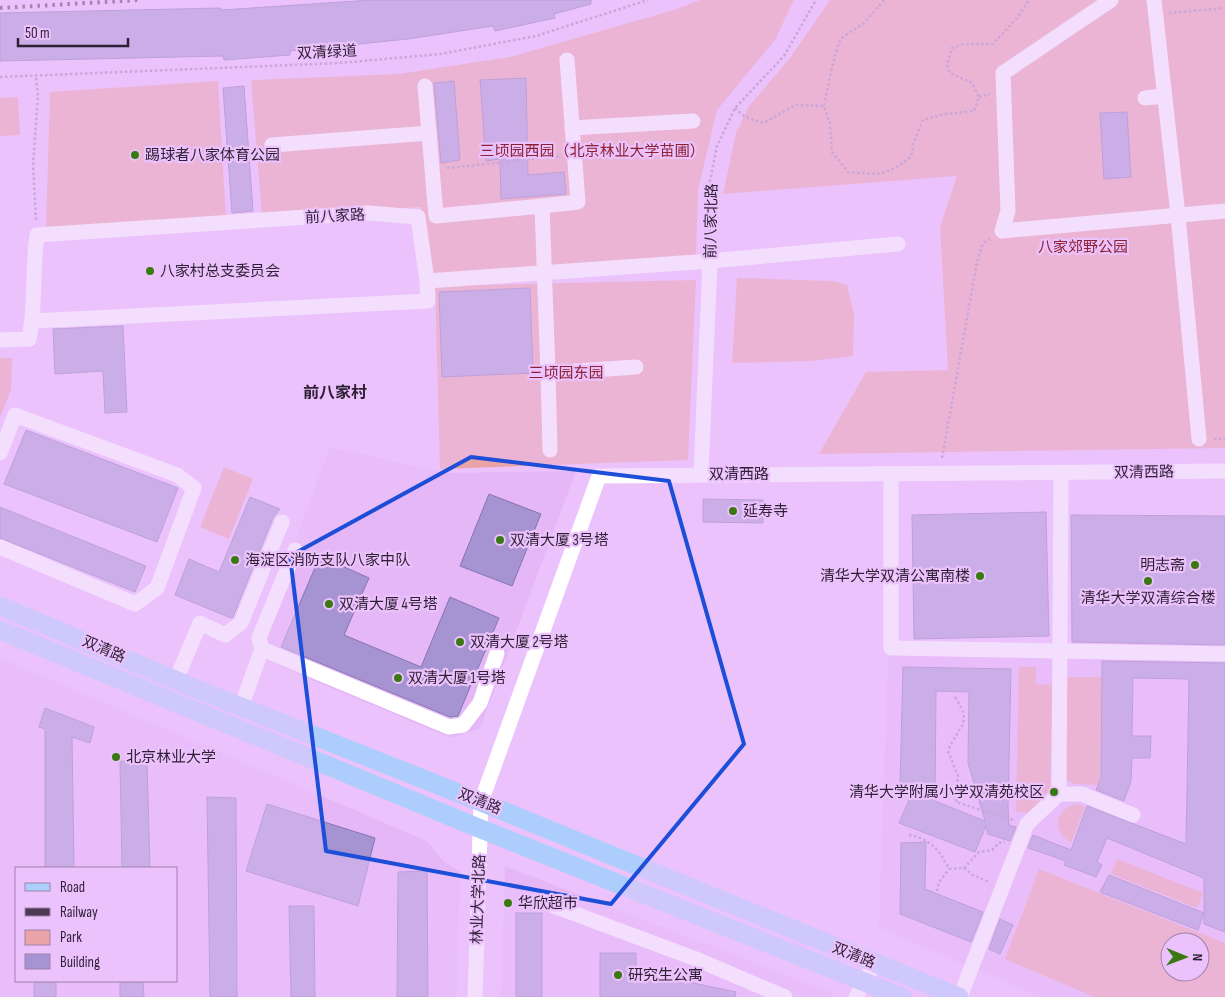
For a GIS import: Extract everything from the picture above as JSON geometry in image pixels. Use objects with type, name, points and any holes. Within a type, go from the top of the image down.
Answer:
[{"type":"main road","name":"双清路","points":[[0,606],[241,707],[481,802],[959,997]]},
{"type":"main road","name":"双清路","points":[[0,630],[481,829],[860,990],[902,997]]},
{"type":"street","points":[[1111,0],[1003,73],[1008,211],[1002,231],[1225,211]]},
{"type":"street","points":[[1154,7],[1178,215],[1199,439]]},
{"type":"street","points":[[425,86],[436,216],[578,202],[567,60]]},
{"type":"street","points":[[1145,98],[1164,96]]},
{"type":"street","points":[[572,128],[693,121]]},
{"type":"street","points":[[272,145],[429,133]]},
{"type":"street","points":[[542,206],[546,272],[550,450]]},
{"type":"street","name":"前八家路","points":[[37,235],[368,214],[418,217],[427,281]]},
{"type":"street","points":[[0,340],[30,339],[33,322],[34,258],[37,235]]},
{"type":"street","points":[[33,322],[428,301],[427,281],[710,261],[898,244]]},
{"type":"street","name":"前八家北路","points":[[701,474],[710,261]]},
{"type":"street","points":[[548,373],[636,367]]},
{"type":"street","points":[[0,453],[15,415],[177,475],[194,488],[157,588],[135,604],[0,547]]},
{"type":"street","name":"双清西路","points":[[481,802],[599,476],[1225,471]]},
{"type":"street","points":[[1059,794],[1061,473]]},
{"type":"street","points":[[891,474],[891,648],[1225,654]]},
{"type":"street","points":[[176,680],[200,624],[225,635],[241,623],[282,522]]},
{"type":"street","points":[[241,707],[262,649],[260,638],[295,550]]},
{"type":"street","points":[[262,649],[449,727],[462,725],[480,703],[497,653]]},
{"type":"street","points":[[959,997],[1027,824],[1059,794],[1082,794],[1133,815]]},
{"type":"street","name":"林业大学北路","points":[[475,997],[481,802]]},
{"type":"street","points":[[546,903],[696,959],[785,997]]},
{"type":"street","points":[[860,990],[875,963]]},
{"type":"path","name":"双清绿道","points":[[0,77],[340,63],[440,54],[536,36],[648,0]]},
{"type":"path","name":"前八家北路","points":[[710,261],[710,181],[717,146],[735,108],[784,56],[816,0]]},
{"type":"path","points":[[884,0],[864,23],[840,40],[824,106],[830,124],[832,152],[848,172],[878,175],[895,169],[911,157],[914,142],[923,120],[944,114],[974,111],[979,97],[972,83],[950,73],[947,65],[952,48],[964,44],[993,44],[1017,18],[1029,0]]},
{"type":"path","points":[[1154,7],[1225,8]]},
{"type":"path","points":[[36,77],[38,96],[33,164],[37,235]]},
{"type":"path","points":[[735,108],[745,117],[764,123],[794,105],[824,106]]},
{"type":"path","points":[[432,169],[575,155]]},
{"type":"path","points":[[942,458],[977,262],[983,243],[1002,231]]},
{"type":"path","points":[[955,696],[965,712],[965,720],[955,734],[948,751],[958,776],[956,802],[1027,824]]},
{"type":"path","points":[[909,835],[929,842],[938,849],[949,869]]},
{"type":"path","points":[[936,891],[939,882],[949,869],[964,868],[979,852],[992,850],[998,843],[1006,842],[1018,847]]},
{"type":"path","points":[[964,868],[973,876],[1003,886]]},
{"type":"highlighted area","points":[[471,457],[669,481],[744,744],[611,904],[326,851],[290,556]]},
{"type":"shaded area","points":[[330,447],[445,473],[576,471],[480,728],[451,738],[252,655]]},
{"type":"shaded area","name":"清华大学附属小学双清苑校区","points":[[1059,651],[1225,656],[1225,997],[1040,997],[879,928],[888,655]]},
{"type":"shaded area","name":"北京林业大学","points":[[0,658],[427,841],[444,862],[460,871],[457,997],[0,997]]},
{"type":"shaded area","points":[[505,866],[833,993],[833,997],[501,997]]},
{"type":"green space","name":"三顷园西园（北京林业大学苗圃）","points":[[700,0],[794,0],[775,40],[717,110],[698,190],[696,255],[429,275],[421,207],[262,216],[251,80],[398,74],[510,57],[677,9]]},
{"type":"green space","name":"八家郊野公园","points":[[830,0],[1225,0],[1225,448],[819,454],[866,372],[948,370],[940,227],[957,176],[723,194],[736,133],[749,106],[790,58]]},
{"type":"green space","name":"踢球者八家体育公园","points":[[218,81],[226,219],[46,228],[50,92]]},
{"type":"green space","points":[[18,97],[20,135],[0,136],[0,98]]},
{"type":"green space","points":[[737,278],[833,281],[847,285],[854,313],[853,356],[811,361],[732,363]]},
{"type":"green space","name":"三顷园东园","points":[[696,280],[688,460],[440,469],[435,286]]},
{"type":"green space","points":[[0,358],[12,358],[11,390],[0,418]]},
{"type":"green space","points":[[224,467],[253,479],[229,539],[200,527]]},
{"type":"green space","points":[[1019,667],[1036,667],[1036,684],[1052,685],[1050,789],[1030,813],[1016,812]]},
{"type":"green space","points":[[1063,677],[1102,677],[1100,785],[1074,784],[1066,779]]},
{"type":"green space","points":[[1079,804],[1085,807],[1071,843],[1060,832],[1058,820],[1060,814],[1065,810]]},
{"type":"green space","points":[[1117,859],[1203,893],[1197,908],[1111,874]]},
{"type":"green space","points":[[1039,869],[1197,932],[1160,932],[1160,982],[1210,982],[1210,937],[1225,943],[1225,997],[1094,997],[1005,959]]},
{"type":"building","points":[[372,0],[591,0],[591,4],[554,14],[555,18],[495,31],[493,26],[408,39],[290,51],[290,55],[224,60],[223,56],[0,61],[0,13],[221,8],[221,10]]},
{"type":"building","points":[[526,78],[528,175],[564,172],[566,194],[501,199],[500,159],[486,161],[480,80]]},
{"type":"building","points":[[454,81],[460,160],[441,163],[434,83]]},
{"type":"building","points":[[244,86],[253,211],[232,213],[223,88]]},
{"type":"building","points":[[1127,112],[1131,177],[1104,179],[1100,113]]},
{"type":"building","points":[[530,288],[533,373],[442,377],[439,292]]},
{"type":"building","points":[[123,326],[127,412],[105,413],[103,371],[55,374],[53,329]]},
{"type":"building","points":[[26,430],[178,488],[157,542],[4,484]]},
{"type":"building","name":"双清大厦 3号塔","points":[[489,494],[541,514],[512,586],[460,566]]},
{"type":"building","points":[[250,497],[280,509],[273,518],[233,617],[231,618],[175,595],[189,559],[219,572]]},
{"type":"building","name":"延寿寺","points":[[703,499],[763,500],[763,523],[703,522]]},
{"type":"building","points":[[0,507],[146,566],[135,592],[0,538]]},
{"type":"building","name":"清华大学双清公寓南楼","points":[[1046,512],[1049,636],[914,639],[912,515]]},
{"type":"building","name":"清华大学双清综合楼","points":[[1071,515],[1225,516],[1225,645],[1072,642]]},
{"type":"building","points":[[320,556],[369,578],[344,635],[421,667],[450,597],[499,618],[458,716],[450,717],[281,647]]},
{"type":"building","points":[[1102,661],[1225,663],[1225,932],[1204,924],[1204,878],[1107,838],[1097,862],[1102,865],[1096,877],[1064,865],[1066,861],[1028,848],[1033,835],[1071,850],[1087,806],[1186,844],[1189,679],[1133,678],[1132,736],[1151,736],[1150,758],[1132,758],[1131,781],[1124,801],[1096,790],[1101,778]]},
{"type":"building","points":[[903,667],[1011,669],[1008,807],[1009,825],[1016,827],[1010,841],[988,834],[986,826],[975,852],[899,823],[915,786],[900,785]],"holes":[[[936,691],[969,692],[968,763],[985,821],[935,801]]]},
{"type":"building","points":[[45,708],[94,727],[90,743],[72,737],[74,867],[45,867],[45,729],[39,727]]},
{"type":"building","points":[[120,761],[147,762],[150,867],[122,867]]},
{"type":"building","points":[[207,797],[236,798],[237,997],[210,997]]},
{"type":"building","points":[[267,804],[375,838],[358,906],[246,871]]},
{"type":"building","points":[[926,842],[925,889],[983,912],[971,942],[900,914],[901,843]]},
{"type":"building","points":[[427,871],[428,997],[397,997],[398,872]]},
{"type":"building","points":[[1109,875],[1204,913],[1198,930],[1100,892]]},
{"type":"building","points":[[289,906],[314,906],[315,997],[291,997]]},
{"type":"building","points":[[516,913],[542,913],[542,997],[516,997]]},
{"type":"building","points":[[1000,919],[1013,925],[1000,954],[989,949]]},
{"type":"building","points":[[600,953],[636,953],[636,980],[684,981],[736,992],[735,997],[600,997]]},
{"type":"building","points":[[34,982],[56,982],[56,997],[34,997]]},
{"type":"building","points":[[120,982],[143,982],[144,997],[120,997]]},
{"type":"railway","points":[[0,8],[139,0]]},
{"type":"place","name":"踢球者八家体育公园","points":[[135,155]]},
{"type":"place","name":"八家村总支委员会","points":[[150,271]]},
{"type":"place","name":"延寿寺","points":[[733,511]]},
{"type":"place","name":"双清大厦 3号塔","points":[[500,540]]},
{"type":"place","name":"海淀区消防支队八家中队","points":[[235,560]]},
{"type":"place","name":"明志斋","points":[[1195,565]]},
{"type":"place","name":"清华大学双清公寓南楼","points":[[980,576]]},
{"type":"place","name":"清华大学双清综合楼","points":[[1148,581]]},
{"type":"place","name":"双清大厦 4号塔","points":[[329,604]]},
{"type":"place","name":"双清大厦 2号塔","points":[[460,642]]},
{"type":"place","name":"双清大厦 1号塔","points":[[398,678]]},
{"type":"place","name":"北京林业大学","points":[[116,757]]},
{"type":"place","name":"清华大学附属小学双清苑校区","points":[[1054,792]]},
{"type":"place","name":"华欣超市","points":[[508,903]]},
{"type":"place","name":"研究生公寓","points":[[618,975]]},
{"type":"district","name":"前八家村","points":[[335,392]]}]
